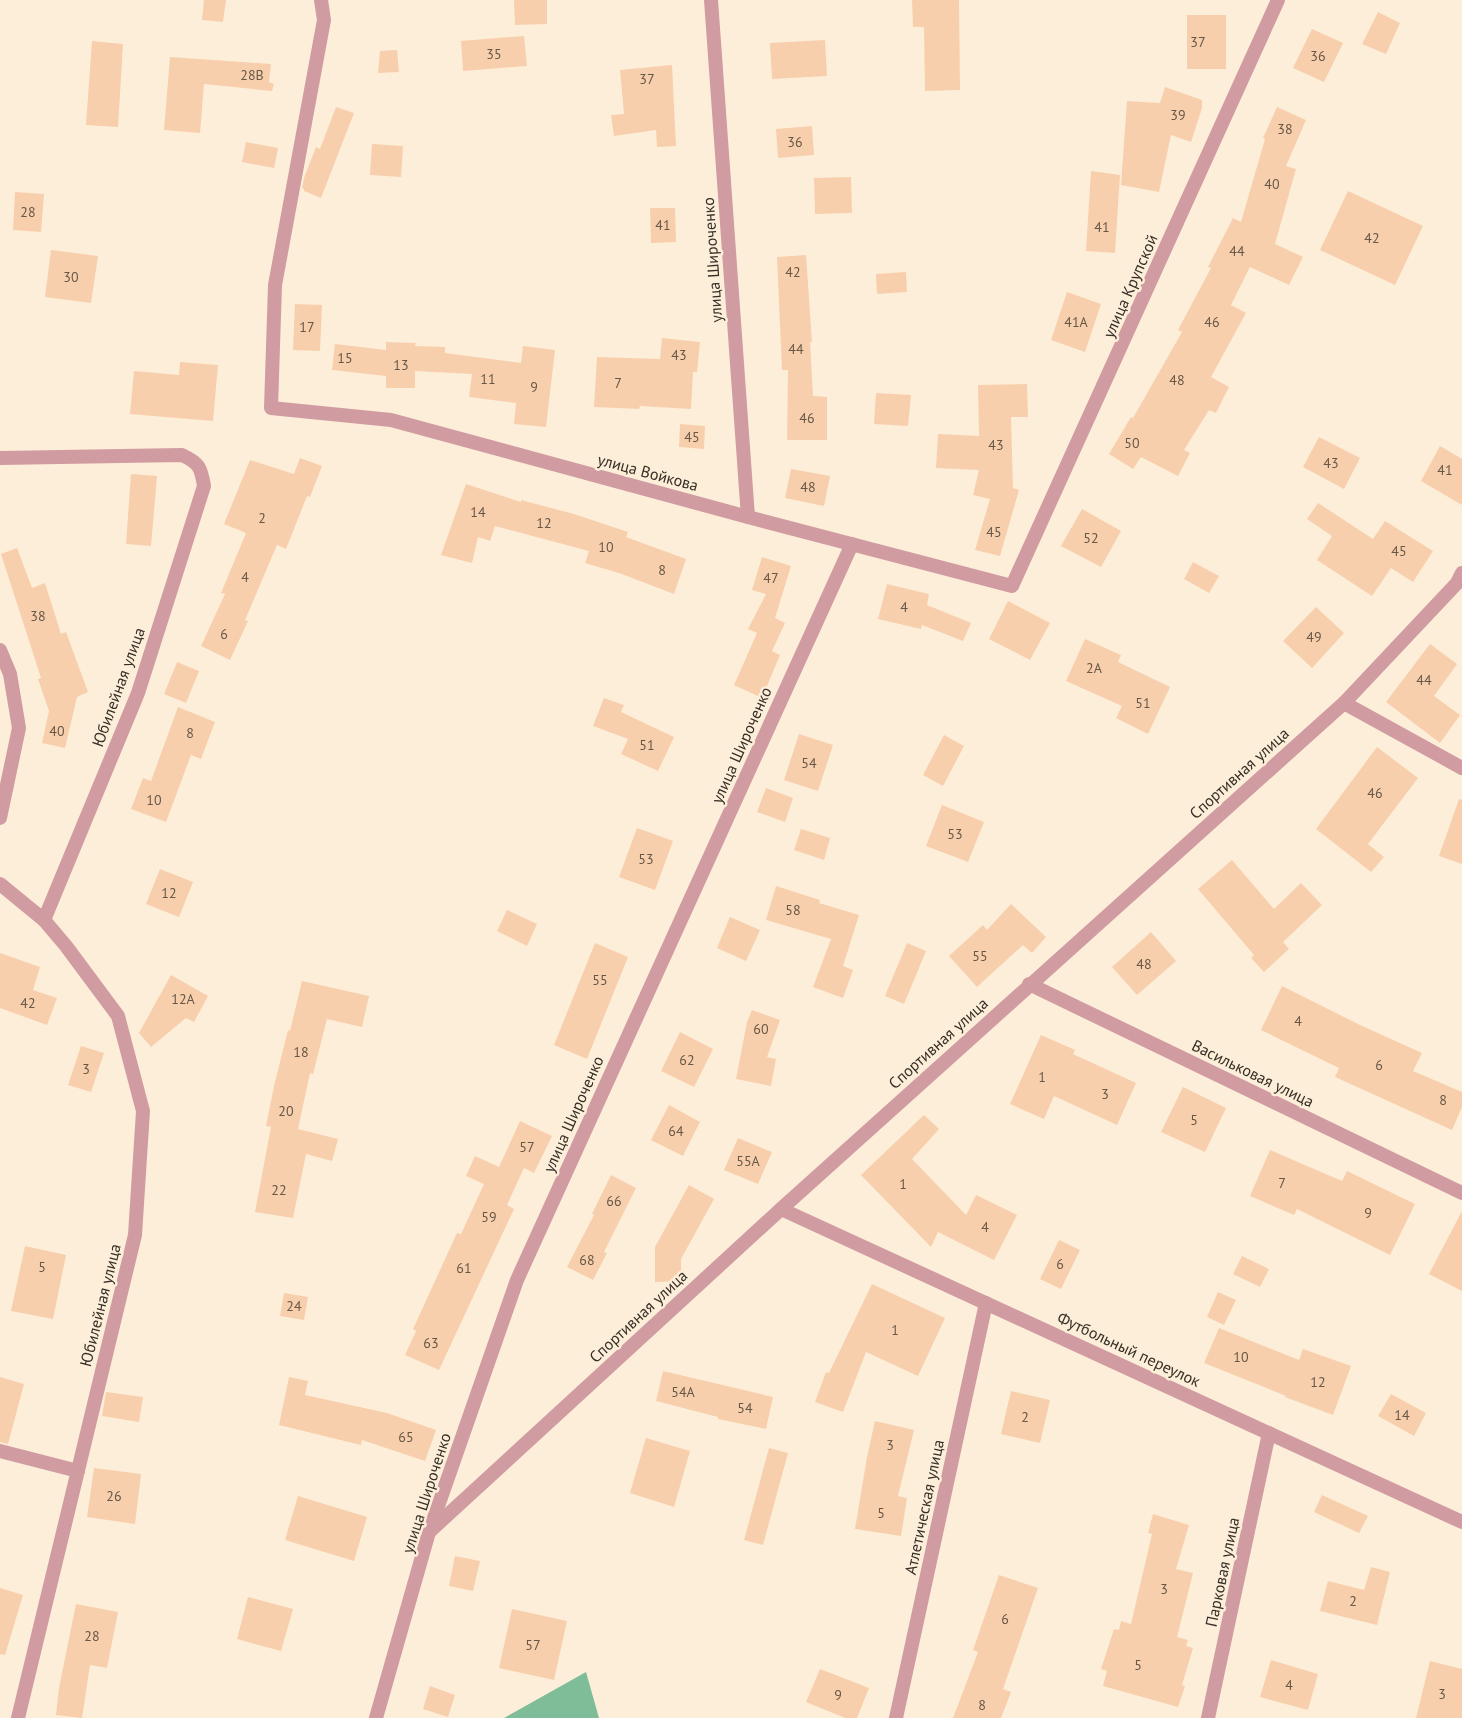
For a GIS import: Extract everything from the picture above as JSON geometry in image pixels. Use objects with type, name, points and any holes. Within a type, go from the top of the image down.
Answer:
[{"type":"street","name":"улица Войкова","points":[[321,0],[324,20],[275,285],[271,408],[391,420],[748,517],[1012,586]]},
{"type":"street","name":"улица Широченко","points":[[711,0],[748,517]]},
{"type":"street","name":"улица Крупской","points":[[1012,586],[1278,0]]},
{"type":"street","name":"Юбилейная улица","points":[[0,458],[182,455],[196,462],[202,473],[204,486],[138,693],[44,920]]},
{"type":"street","name":"улица Широченко","points":[[376,1718],[429,1532],[517,1280],[852,544]]},
{"type":"street","name":"Спортивная улица","points":[[429,1532],[1029,984],[1344,703],[1457,583],[1462,574]]},
{"type":"street","points":[[0,650],[18,728],[0,818]]},
{"type":"street","points":[[1344,703],[1462,768]]},
{"type":"street","name":"Юбилейная улица","points":[[0,884],[44,920],[66,946],[118,1016],[144,1111],[136,1235],[18,1718]]},
{"type":"street","name":"Васильковая улица","points":[[1029,984],[1462,1193]]},
{"type":"street","name":"Футбольный переулок","points":[[781,1209],[1462,1522]]},
{"type":"street","name":"Атлетическая улица","points":[[896,1718],[986,1303]]},
{"type":"street","name":"Парковая улица","points":[[1208,1718],[1269,1433]]},
{"type":"street","points":[[0,1451],[78,1471]]},
{"type":"green space","points":[[586,1672],[599,1718],[504,1718]]},
{"type":"building","points":[[204,0],[226,0],[223,22],[202,20]]},
{"type":"building","points":[[514,0],[547,0],[547,24],[515,25]]},
{"type":"building","points":[[912,0],[959,0],[960,90],[925,91],[924,27],[913,27]]},
{"type":"building","points":[[1378,12],[1400,23],[1386,54],[1362,44]]},
{"type":"building","points":[[1187,15],[1226,15],[1226,69],[1187,69]]},
{"type":"building","points":[[1312,29],[1343,43],[1324,82],[1293,68]]},
{"type":"building","points":[[524,36],[527,66],[463,71],[461,41]]},
{"type":"building","points":[[825,40],[827,76],[772,79],[770,43]]},
{"type":"building","points":[[92,41],[123,44],[118,127],[86,125]]},
{"type":"building","points":[[397,50],[399,72],[378,73],[380,51]]},
{"type":"building","points":[[170,57],[271,64],[269,82],[274,84],[272,91],[204,84],[200,133],[164,130]]},
{"type":"building","points":[[672,65],[676,146],[657,147],[656,130],[614,136],[611,115],[624,114],[620,70]]},
{"type":"building","points":[[1165,87],[1202,100],[1202,108],[1191,142],[1171,135],[1159,192],[1121,185],[1127,101],[1160,103]]},
{"type":"building","points":[[336,107],[354,113],[321,198],[304,191],[302,188],[316,147],[320,149]]},
{"type":"building","points":[[1277,107],[1306,120],[1286,166],[1296,169],[1275,244],[1303,257],[1289,285],[1250,267],[1231,305],[1246,313],[1211,377],[1229,387],[1216,413],[1209,410],[1184,450],[1190,453],[1178,476],[1141,457],[1133,469],[1109,454],[1131,417],[1133,418],[1182,332],[1178,330],[1211,268],[1208,267],[1233,218],[1241,222],[1265,139],[1263,138]]},
{"type":"building","points":[[812,126],[814,155],[778,158],[776,129]]},
{"type":"building","points":[[246,142],[278,148],[274,168],[242,162]]},
{"type":"building","points":[[372,144],[403,146],[401,177],[370,175]]},
{"type":"building","points":[[1091,171],[1120,175],[1115,253],[1086,251]]},
{"type":"building","points":[[851,177],[852,213],[815,214],[814,178]]},
{"type":"building","points":[[1348,191],[1423,226],[1395,285],[1320,250]]},
{"type":"building","points":[[15,192],[44,194],[41,232],[13,230]]},
{"type":"building","points":[[650,208],[675,208],[676,242],[651,243]]},
{"type":"building","points":[[51,250],[98,256],[91,303],[45,297]]},
{"type":"building","points":[[806,255],[812,342],[810,342],[813,396],[827,397],[827,440],[787,440],[788,370],[782,370],[777,257]]},
{"type":"building","points":[[906,272],[907,292],[877,294],[876,274]]},
{"type":"building","points":[[1067,292],[1101,304],[1085,352],[1051,340]]},
{"type":"building","points":[[295,304],[322,305],[320,351],[293,350]]},
{"type":"building","points":[[662,338],[700,342],[697,372],[693,372],[691,409],[640,406],[639,409],[594,407],[597,357],[660,359]]},
{"type":"building","points":[[386,342],[416,343],[415,346],[445,347],[445,353],[521,363],[523,346],[555,350],[546,427],[514,424],[516,403],[469,397],[472,374],[415,371],[415,388],[386,388],[386,376],[332,370],[335,344],[386,350]]},
{"type":"building","points":[[180,362],[218,365],[213,421],[130,414],[134,371],[179,375]]},
{"type":"building","points":[[1027,384],[1028,417],[1011,417],[1013,488],[1019,490],[1000,556],[975,550],[990,499],[973,495],[979,470],[936,468],[938,434],[979,436],[978,385]]},
{"type":"building","points":[[876,393],[911,395],[908,426],[874,424]]},
{"type":"building","points":[[680,424],[705,426],[704,449],[679,447]]},
{"type":"building","points":[[1319,437],[1360,458],[1344,489],[1303,467]]},
{"type":"building","points":[[1440,446],[1462,459],[1462,505],[1421,481]]},
{"type":"building","points":[[300,458],[322,466],[310,497],[307,496],[286,549],[277,545],[245,620],[248,621],[230,660],[201,646],[225,594],[221,593],[246,533],[224,524],[250,460],[294,474]]},
{"type":"building","points":[[791,469],[830,476],[824,506],[785,498]]},
{"type":"building","points":[[131,474],[157,476],[151,546],[126,544]]},
{"type":"building","points":[[466,484],[521,502],[521,500],[574,514],[628,532],[626,537],[686,559],[674,594],[619,573],[585,563],[589,551],[495,526],[490,541],[478,537],[472,563],[441,555]]},
{"type":"building","points":[[1318,503],[1373,539],[1385,521],[1433,551],[1413,582],[1391,568],[1372,596],[1317,560],[1332,536],[1307,519]]},
{"type":"building","points":[[1082,509],[1121,531],[1101,567],[1061,546]]},
{"type":"building","points":[[17,548],[32,588],[45,583],[61,634],[66,632],[88,692],[77,697],[65,748],[42,743],[49,711],[38,679],[41,678],[1,554]]},
{"type":"building","points":[[762,557],[791,566],[775,618],[785,623],[772,651],[780,655],[762,698],[734,685],[757,633],[748,629],[766,594],[752,590]]},
{"type":"building","points":[[1193,562],[1219,576],[1209,593],[1184,579]]},
{"type":"building","points":[[887,584],[929,594],[927,605],[971,623],[963,641],[922,625],[921,629],[878,619]]},
{"type":"building","points":[[1008,601],[1050,623],[1030,660],[989,639]]},
{"type":"building","points":[[1316,607],[1344,633],[1312,668],[1283,641]]},
{"type":"building","points":[[1085,639],[1121,655],[1118,662],[1170,687],[1148,734],[1116,718],[1122,706],[1066,681]]},
{"type":"building","points":[[1430,644],[1457,664],[1434,696],[1460,715],[1440,743],[1386,702]]},
{"type":"building","points":[[177,662],[199,671],[186,703],[164,694]]},
{"type":"building","points":[[604,698],[624,705],[621,712],[674,737],[658,771],[621,754],[628,739],[593,726]]},
{"type":"building","points":[[178,707],[215,722],[201,759],[191,755],[166,822],[131,809],[143,778],[151,781]]},
{"type":"building","points":[[799,734],[833,745],[818,791],[784,780]]},
{"type":"building","points":[[944,735],[964,746],[943,786],[923,775]]},
{"type":"building","points":[[1377,747],[1418,778],[1368,844],[1384,857],[1371,872],[1316,829]]},
{"type":"building","points":[[766,788],[793,798],[785,822],[757,812]]},
{"type":"building","points":[[1459,799],[1462,800],[1462,864],[1439,856]]},
{"type":"building","points":[[942,805],[984,822],[968,862],[926,846]]},
{"type":"building","points":[[637,828],[673,841],[655,890],[619,877]]},
{"type":"building","points":[[801,829],[830,838],[824,860],[794,850]]},
{"type":"building","points":[[1232,860],[1274,909],[1301,883],[1322,905],[1283,942],[1289,949],[1264,972],[1251,958],[1254,955],[1198,889]]},
{"type":"building","points":[[160,869],[193,882],[179,917],[146,904]]},
{"type":"building","points":[[776,886],[820,900],[819,903],[859,915],[843,966],[853,970],[843,998],[813,987],[831,939],[766,920]]},
{"type":"building","points":[[1011,904],[1046,937],[1032,953],[1023,945],[977,987],[949,956],[983,925],[987,930]]},
{"type":"building","points":[[507,910],[537,924],[527,946],[497,931]]},
{"type":"building","points":[[730,917],[760,930],[746,961],[717,948]]},
{"type":"building","points":[[1151,932],[1176,961],[1137,995],[1112,967]]},
{"type":"building","points":[[595,943],[628,957],[587,1059],[554,1045]]},
{"type":"building","points":[[907,943],[926,951],[904,1004],[885,996]]},
{"type":"building","points":[[0,953],[40,967],[33,990],[57,998],[47,1025],[0,1008]]},
{"type":"building","points":[[171,975],[208,996],[194,1022],[186,1018],[151,1047],[139,1033]]},
{"type":"building","points":[[302,981],[369,996],[362,1027],[327,1019],[313,1074],[310,1073],[298,1129],[338,1139],[332,1161],[306,1154],[293,1218],[255,1212],[271,1127],[266,1126],[274,1086]]},
{"type":"building","points":[[1282,986],[1360,1025],[1422,1053],[1413,1071],[1462,1092],[1462,1107],[1452,1130],[1335,1077],[1339,1068],[1261,1030]]},
{"type":"building","points":[[752,1010],[780,1020],[767,1057],[776,1059],[771,1086],[736,1079],[747,1022]]},
{"type":"building","points":[[680,1032],[713,1049],[694,1087],[661,1071]]},
{"type":"building","points":[[1041,1035],[1075,1050],[1073,1054],[1136,1083],[1117,1125],[1054,1096],[1044,1119],[1010,1104]]},
{"type":"building","points":[[81,1046],[104,1053],[91,1092],[68,1085]]},
{"type":"building","points":[[1183,1087],[1226,1108],[1205,1152],[1161,1132]]},
{"type":"building","points":[[669,1105],[700,1122],[683,1156],[651,1140]]},
{"type":"building","points":[[924,1115],[939,1129],[912,1159],[966,1215],[976,1195],[1017,1215],[994,1260],[938,1232],[931,1247],[861,1175]]},
{"type":"building","points":[[520,1121],[552,1136],[534,1173],[524,1168],[507,1205],[514,1209],[439,1370],[405,1355],[416,1331],[413,1329],[457,1233],[461,1234],[484,1184],[466,1176],[475,1156],[499,1167]]},
{"type":"building","points":[[738,1138],[772,1152],[758,1184],[724,1170]]},
{"type":"building","points":[[1270,1150],[1342,1181],[1347,1171],[1415,1204],[1390,1255],[1297,1209],[1294,1215],[1250,1196]]},
{"type":"building","points":[[611,1175],[636,1188],[604,1252],[607,1253],[593,1280],[567,1267],[594,1215],[592,1214]]},
{"type":"building","points":[[689,1185],[714,1199],[681,1259],[681,1281],[655,1282],[655,1247]]},
{"type":"building","points":[[1462,1211],[1462,1291],[1429,1274]]},
{"type":"building","points":[[1059,1240],[1080,1250],[1061,1289],[1040,1279]]},
{"type":"building","points":[[25,1246],[66,1255],[53,1319],[11,1311]]},
{"type":"building","points":[[1242,1256],[1269,1269],[1260,1287],[1233,1274]]},
{"type":"building","points":[[872,1284],[945,1318],[918,1376],[866,1352],[843,1412],[815,1402],[826,1372],[829,1373]]},
{"type":"building","points":[[1218,1292],[1236,1300],[1224,1325],[1207,1317]]},
{"type":"building","points":[[284,1293],[308,1297],[304,1320],[280,1316]]},
{"type":"building","points":[[1219,1328],[1299,1360],[1303,1349],[1351,1366],[1333,1415],[1204,1363]]},
{"type":"building","points":[[663,1371],[773,1397],[766,1429],[718,1419],[718,1417],[656,1401]]},
{"type":"building","points":[[0,1377],[24,1384],[8,1444],[0,1442]]},
{"type":"building","points":[[289,1377],[308,1381],[305,1395],[387,1413],[436,1430],[425,1461],[362,1440],[361,1445],[279,1425]]},
{"type":"building","points":[[1011,1391],[1050,1400],[1040,1443],[1001,1434]]},
{"type":"building","points":[[106,1392],[143,1397],[139,1422],[102,1416]]},
{"type":"building","points":[[1391,1394],[1426,1413],[1414,1436],[1378,1416]]},
{"type":"building","points":[[875,1421],[914,1430],[898,1496],[907,1498],[901,1536],[855,1529]]},
{"type":"building","points":[[646,1438],[690,1451],[674,1507],[630,1493]]},
{"type":"building","points":[[769,1448],[788,1453],[763,1545],[744,1540]]},
{"type":"building","points":[[94,1468],[141,1474],[135,1524],[87,1517]]},
{"type":"building","points":[[1322,1495],[1368,1516],[1359,1533],[1314,1512]]},
{"type":"building","points":[[298,1496],[367,1517],[354,1561],[285,1540]]},
{"type":"building","points":[[1153,1514],[1189,1525],[1176,1569],[1193,1573],[1177,1637],[1188,1640],[1186,1646],[1193,1648],[1182,1685],[1185,1686],[1178,1707],[1103,1686],[1107,1671],[1101,1669],[1114,1629],[1119,1630],[1121,1621],[1131,1624],[1152,1534],[1148,1533]]},
{"type":"building","points":[[455,1556],[480,1561],[473,1591],[449,1586]]},
{"type":"building","points":[[1371,1567],[1390,1572],[1377,1625],[1320,1611],[1328,1581],[1364,1590]]},
{"type":"building","points":[[999,1575],[1038,1588],[1003,1689],[1011,1692],[1001,1718],[953,1718],[978,1652],[973,1650]]},
{"type":"building","points":[[0,1588],[23,1595],[5,1655],[0,1654]]},
{"type":"building","points":[[248,1597],[293,1609],[281,1651],[237,1639]]},
{"type":"building","points":[[76,1604],[118,1612],[107,1668],[90,1665],[82,1718],[56,1715],[59,1688]]},
{"type":"building","points":[[512,1609],[567,1621],[554,1680],[499,1668]]},
{"type":"building","points":[[1271,1660],[1318,1674],[1308,1710],[1260,1697]]},
{"type":"building","points":[[1430,1661],[1462,1669],[1462,1718],[1416,1718]]},
{"type":"building","points":[[820,1669],[869,1688],[857,1718],[845,1718],[806,1702]]},
{"type":"building","points":[[430,1686],[455,1695],[448,1717],[423,1709]]}]
